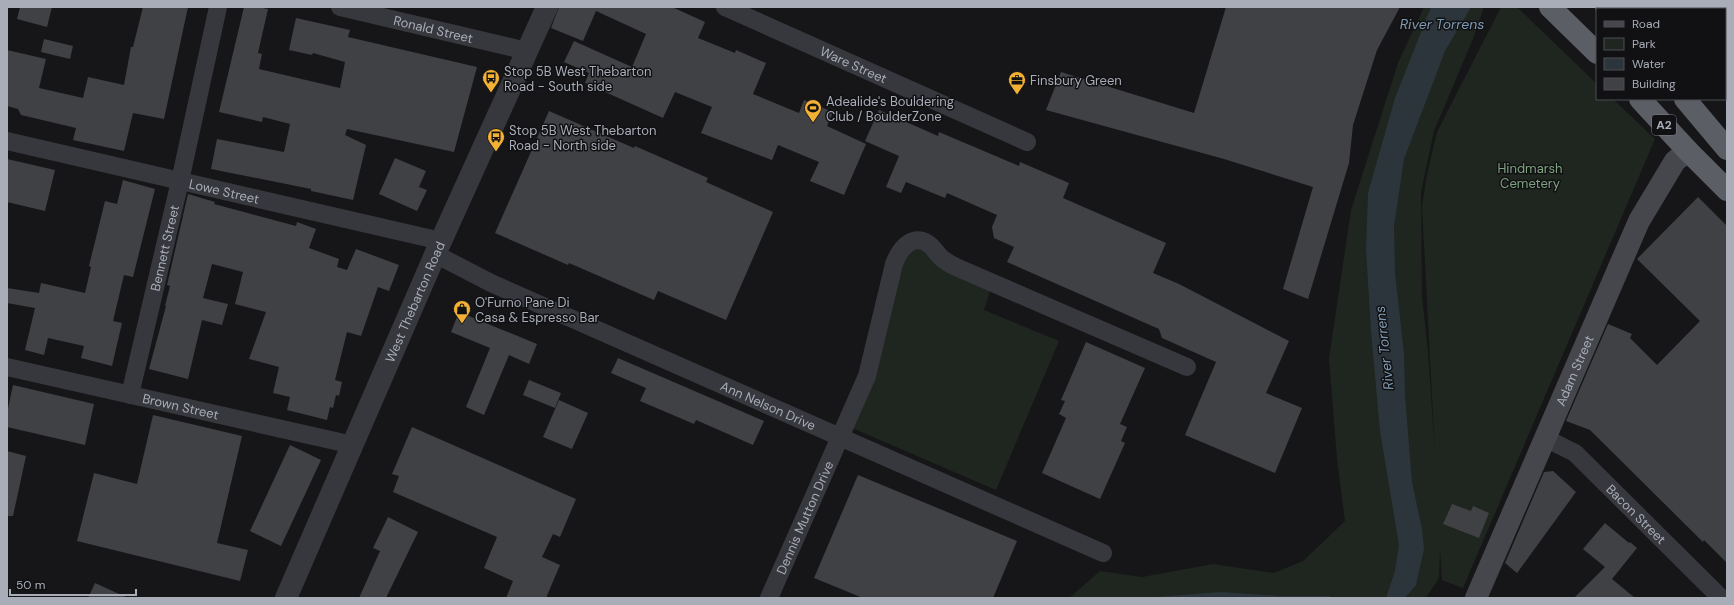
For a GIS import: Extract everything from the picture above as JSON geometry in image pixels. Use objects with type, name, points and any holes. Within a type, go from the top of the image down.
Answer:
[{"type":"highway","points":[[1550,7],[1596,52]]},
{"type":"highway","name":"A2","points":[[1641,100],[1688,151],[1727,190]]},
{"type":"highway","name":"A2","points":[[1686,100],[1727,148]]},
{"type":"main road","name":"Adam Street","points":[[1476,598],[1639,221],[1675,161],[1688,151]]},
{"type":"street","name":"Bennett Street","points":[[130,395],[180,181],[218,7]]},
{"type":"street","name":"Ronald Street","points":[[340,7],[527,50]]},
{"type":"street","name":"West Thebarton Road","points":[[286,598],[354,445],[438,247],[547,7]]},
{"type":"street","name":"Ware Street","points":[[725,7],[1027,142]]},
{"type":"street","name":"Lowe Street","points":[[7,141],[180,181],[438,247]]},
{"type":"street","name":"Dennis Mutton Drive","points":[[769,598],[867,376],[897,256],[900,250],[907,244],[916,241],[928,244],[943,260],[956,267],[1187,367]]},
{"type":"street","name":"Ann Nelson Drive","points":[[438,247],[491,283],[1103,553]]},
{"type":"street","name":"Brown Street","points":[[7,367],[354,445]]},
{"type":"street","name":"Bacon Street","points":[[1545,438],[1575,452],[1721,598]]},
{"type":"green space","name":"Hindmarsh Cemetery","points":[[1424,7],[1484,7],[1473,39],[1434,131],[1421,192],[1422,297],[1428,351],[1435,453],[1422,207],[1427,174],[1437,132],[1501,7],[1517,7],[1596,83],[1596,100],[1614,100],[1655,139],[1463,588],[1442,580],[1440,548],[1439,578],[1426,598],[1069,598],[1100,571],[1142,577],[1213,564],[1274,573],[1303,561],[1345,521],[1337,459],[1329,358],[1351,210],[1398,63]]},
{"type":"green space","points":[[917,247],[990,291],[984,310],[1059,341],[996,490],[852,428],[900,263]]},
{"type":"water","name":"River Torrens","points":[[1431,7],[1471,7],[1445,51],[1404,159],[1394,226],[1395,273],[1404,354],[1405,396],[1412,482],[1422,529],[1424,549],[1416,585],[1405,598],[1386,598],[1395,571],[1399,545],[1380,431],[1371,331],[1366,249],[1368,193],[1395,98]]},
{"type":"water","points":[[1220,592],[1280,596],[1329,596],[1333,598],[1143,598]]},
{"type":"building","points":[[20,7],[52,7],[47,27],[17,19]]},
{"type":"building","points":[[143,7],[188,7],[164,119],[133,113],[124,151],[73,140],[76,128],[21,115],[18,109],[7,106],[7,50],[46,59],[39,88],[83,98],[88,77],[124,85],[131,47],[133,47]]},
{"type":"building","points":[[244,7],[268,9],[258,53],[262,54],[259,69],[340,88],[345,62],[313,53],[312,55],[289,50],[296,18],[350,30],[348,37],[477,67],[454,152],[347,129],[345,135],[366,145],[353,200],[311,191],[311,189],[211,169],[217,139],[284,152],[290,124],[263,117],[262,122],[219,112]]},
{"type":"building","points":[[559,7],[672,7],[705,22],[698,38],[735,53],[736,50],[766,63],[753,94],[799,113],[804,100],[833,112],[827,126],[866,144],[844,195],[810,181],[819,162],[778,145],[772,160],[701,133],[712,107],[675,92],[663,118],[585,83],[589,73],[564,62],[574,41],[632,67],[646,34],[596,11],[583,41],[551,28]]},
{"type":"building","points":[[1226,7],[1400,7],[1377,50],[1353,125],[1349,163],[1308,299],[1283,289],[1313,187],[1224,159],[1046,110],[1061,72],[1194,113]]},
{"type":"building","points":[[44,39],[73,46],[70,59],[41,52]]},
{"type":"building","points":[[879,110],[938,136],[939,132],[1019,166],[1020,162],[1069,183],[1063,198],[1166,243],[1153,273],[1179,284],[1289,341],[1266,393],[1302,408],[1275,473],[1185,435],[1216,362],[1162,338],[1159,329],[1007,262],[1014,247],[994,238],[992,227],[997,215],[947,193],[945,198],[906,182],[901,193],[886,187],[899,156],[865,141]]},
{"type":"building","points":[[549,111],[708,178],[706,182],[773,212],[726,320],[658,291],[654,300],[495,233]]},
{"type":"building","points":[[395,158],[426,171],[419,187],[427,190],[417,211],[379,194]]},
{"type":"building","points":[[7,159],[55,170],[45,211],[7,202]]},
{"type":"building","points":[[123,180],[155,189],[133,277],[124,275],[113,321],[122,323],[112,366],[81,358],[84,346],[48,338],[44,355],[25,350],[35,308],[7,303],[7,288],[39,293],[41,283],[85,293],[91,267],[89,266],[105,201],[117,204]]},
{"type":"building","points":[[188,194],[215,202],[214,204],[296,226],[297,222],[316,229],[309,248],[339,259],[337,267],[347,270],[356,249],[399,265],[389,291],[378,287],[361,336],[347,332],[335,380],[342,382],[339,396],[336,395],[333,408],[330,407],[327,420],[287,410],[290,397],[273,393],[279,367],[249,359],[266,312],[235,304],[243,272],[212,264],[203,298],[228,304],[222,325],[202,320],[188,379],[149,369],[166,306],[170,286],[167,285]]},
{"type":"building","points":[[1698,197],[1727,226],[1727,563],[1704,540],[1703,542],[1590,430],[1566,421],[1608,324],[1632,334],[1630,338],[1657,365],[1700,321],[1637,259]]},
{"type":"building","points":[[459,312],[537,344],[529,364],[509,355],[484,415],[466,407],[490,348],[451,332]]},
{"type":"building","points":[[1086,342],[1145,368],[1120,424],[1127,427],[1121,441],[1125,443],[1100,499],[1042,473],[1066,418],[1059,414],[1065,401],[1061,400]]},
{"type":"building","points":[[618,358],[764,421],[753,445],[696,420],[694,424],[640,401],[646,388],[611,373]]},
{"type":"building","points":[[529,380],[561,393],[555,408],[523,395]]},
{"type":"building","points":[[13,385],[94,404],[85,445],[7,427],[7,413]]},
{"type":"building","points":[[559,400],[588,413],[572,449],[543,437]]},
{"type":"building","points":[[153,415],[242,436],[217,543],[248,550],[240,581],[77,541],[94,473],[137,484]]},
{"type":"building","points":[[412,427],[576,499],[560,537],[553,534],[542,557],[560,565],[546,598],[506,598],[513,581],[484,568],[497,537],[393,492],[399,476],[392,474]]},
{"type":"building","points":[[290,445],[321,460],[281,546],[250,531]]},
{"type":"building","points":[[7,451],[26,456],[13,516],[7,516]]},
{"type":"building","points":[[1553,471],[1576,492],[1517,573],[1505,563],[1544,472]]},
{"type":"building","points":[[858,475],[1017,541],[993,598],[863,598],[814,578]]},
{"type":"building","points":[[1452,504],[1471,511],[1473,506],[1489,513],[1479,538],[1443,524]]},
{"type":"building","points":[[388,517],[418,532],[386,598],[359,598],[380,551],[373,548]]},
{"type":"building","points":[[1605,523],[1637,548],[1612,579],[1635,598],[1574,598],[1605,567],[1583,549]]},
{"type":"building","points":[[95,583],[128,598],[88,598]]},
{"type":"place","name":"Stop 5B West Thebarton Road - South side","points":[[491,93]]},
{"type":"place","name":"Finsbury Green","points":[[1017,95]]},
{"type":"place","name":"Adealide's Bouldering Club / BoulderZone","points":[[813,123]]},
{"type":"place","name":"Stop 5B West Thebarton Road - North side","points":[[496,152]]},
{"type":"place","name":"O'Furno Pane Di Casa & Espresso Bar","points":[[462,324]]}]
